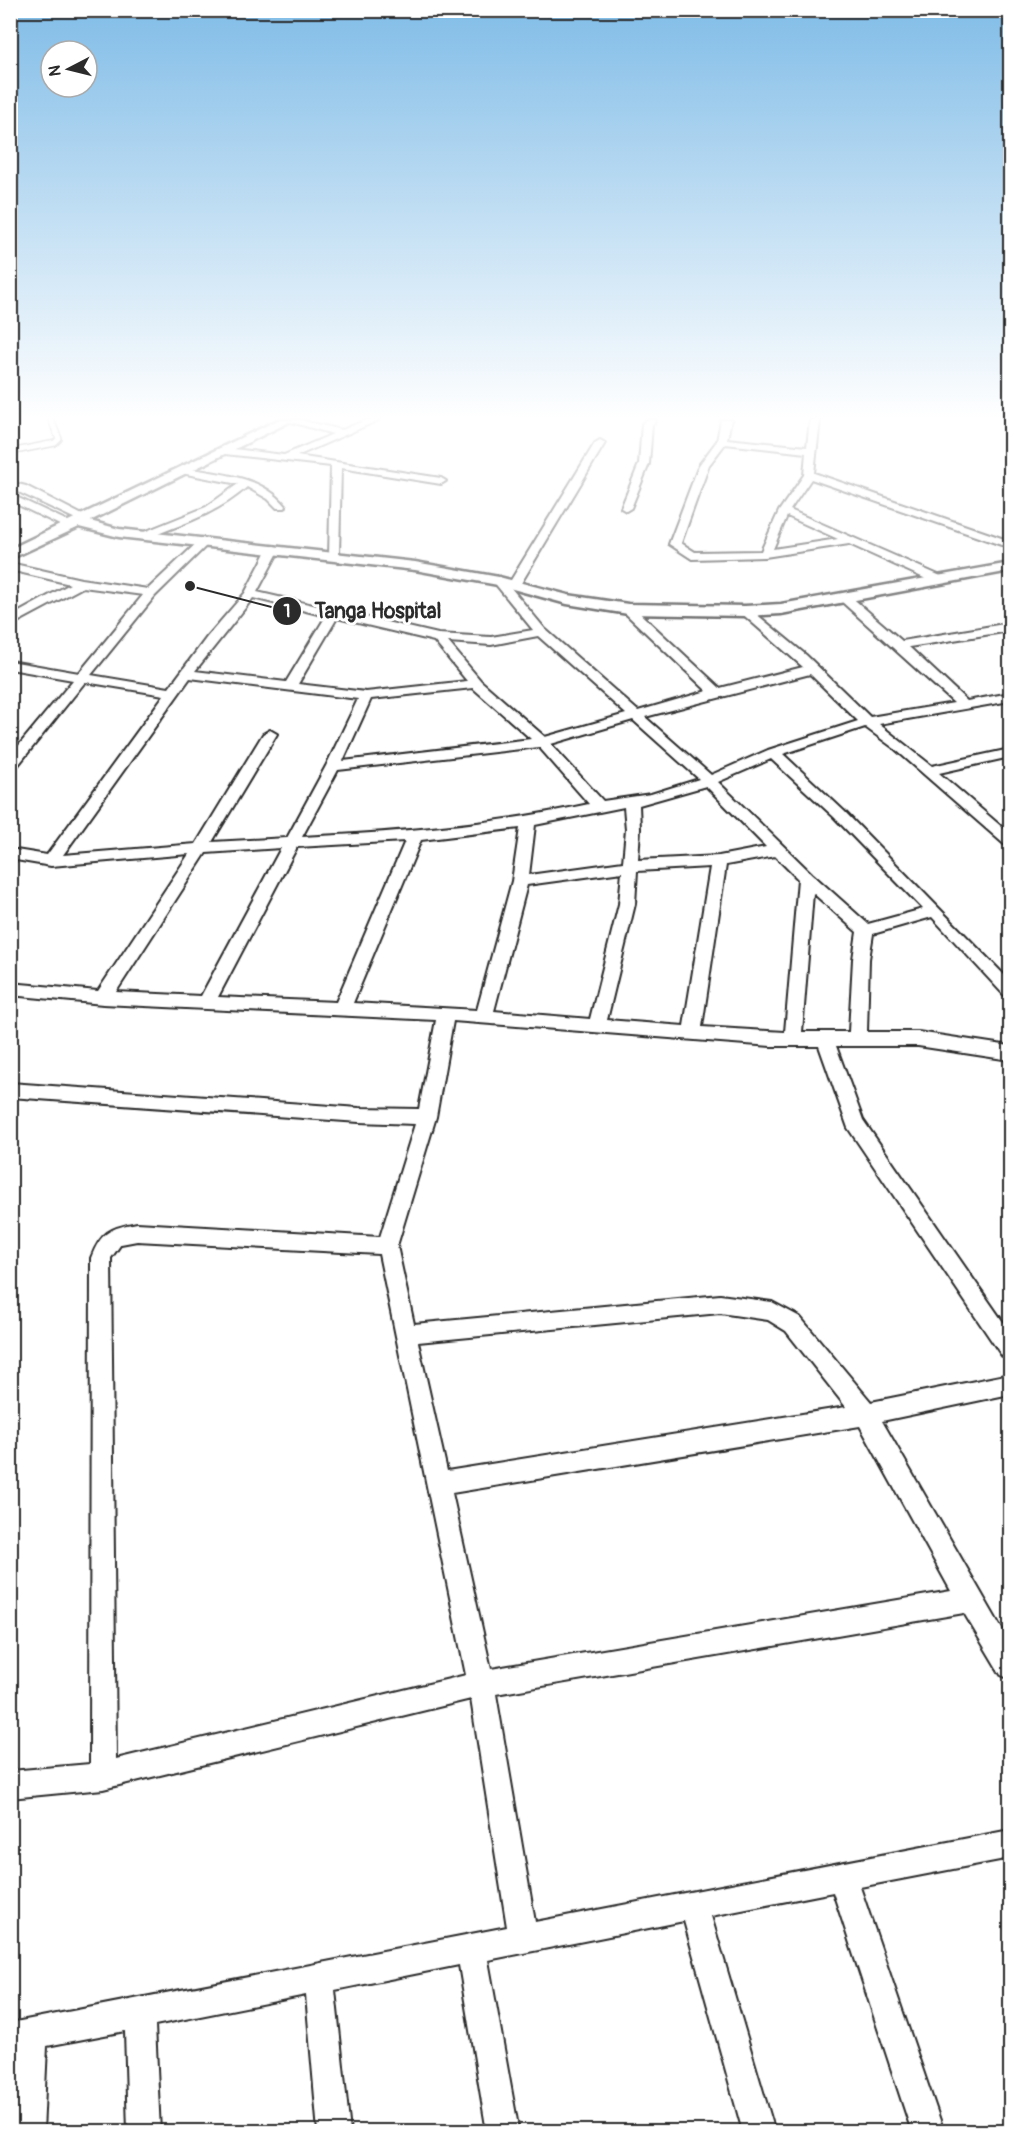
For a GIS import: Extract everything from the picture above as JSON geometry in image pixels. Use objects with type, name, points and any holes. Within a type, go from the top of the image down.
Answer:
[{"type":"street","points":[[71,520],[96,529],[142,536],[205,541],[415,566],[499,581],[567,599],[628,609],[745,611],[780,609],[1011,567]]},
{"type":"street","points":[[73,520],[79,523]]},
{"type":"street","points":[[10,555],[85,520]]},
{"type":"street","points":[[142,536],[185,520]]},
{"type":"street","points":[[333,556],[334,520]]},
{"type":"street","points":[[514,585],[553,520]]},
{"type":"street","points":[[684,520],[675,544],[692,556],[765,555],[850,540]]},
{"type":"street","points":[[765,555],[780,520]]},
{"type":"street","points":[[804,520],[939,580]]},
{"type":"street","points":[[939,520],[1011,545]]},
{"type":"street","points":[[10,766],[151,593],[205,541]]},
{"type":"street","points":[[51,861],[187,674],[250,594],[274,549]]},
{"type":"street","points":[[10,566],[81,583],[151,593]]},
{"type":"street","points":[[499,581],[541,632],[709,781],[806,878],[865,930]]},
{"type":"street","points":[[10,622],[81,583]]},
{"type":"street","points":[[250,594],[438,638],[490,641],[541,632]]},
{"type":"street","points":[[845,598],[900,645],[965,706]]},
{"type":"street","points":[[628,609],[717,693]]},
{"type":"street","points":[[745,611],[813,669],[867,722],[900,746],[1011,842]]},
{"type":"street","points":[[290,686],[334,614]]},
{"type":"street","points":[[900,645],[1011,627]]},
{"type":"street","points":[[438,638],[476,684],[542,742],[599,806]]},
{"type":"street","points":[[10,665],[173,693]]},
{"type":"street","points":[[333,766],[542,742],[813,669]]},
{"type":"street","points":[[187,674],[366,696],[476,684]]},
{"type":"street","points":[[206,1002],[333,766],[366,696]]},
{"type":"street","points":[[10,854],[51,861],[201,848],[415,836],[528,822],[599,806],[653,798],[709,781],[773,753],[867,722],[1011,697]]},
{"type":"street","points":[[103,998],[201,848],[270,734]]},
{"type":"street","points":[[773,753],[840,814],[1011,992]]},
{"type":"street","points":[[929,771],[1011,753]]},
{"type":"street","points":[[597,1026],[627,904],[633,829],[631,802]]},
{"type":"street","points":[[484,1017],[520,881],[528,822]]},
{"type":"street","points":[[994,828],[1011,824]]},
{"type":"street","points":[[342,1009],[415,836]]},
{"type":"street","points":[[520,881],[630,866],[719,861],[778,850]]},
{"type":"street","points":[[692,1033],[719,861]]},
{"type":"street","points":[[793,1039],[806,878]]},
{"type":"street","points":[[865,930],[935,911]]},
{"type":"street","points":[[858,1039],[861,959],[865,930]]},
{"type":"street","points":[[10,989],[103,998],[446,1014],[793,1039],[918,1040],[1011,1053]]},
{"type":"street","points":[[446,1014],[427,1117],[387,1246],[481,1684],[524,1938]]},
{"type":"street","points":[[825,1039],[855,1123],[1011,1349]]},
{"type":"street","points":[[10,1090],[347,1114],[427,1117]]},
{"type":"street","points":[[103,1776],[100,1258],[105,1246],[117,1235],[137,1232],[387,1246]]},
{"type":"street","points":[[406,1334],[720,1304],[772,1311],[793,1324],[866,1414],[970,1600],[1011,1665]]},
{"type":"street","points":[[438,1484],[866,1414],[1011,1384]]},
{"type":"street","points":[[10,1785],[103,1776],[481,1684],[970,1600]]},
{"type":"street","points":[[27,2132],[22,2036],[1011,1844]]},
{"type":"street","points":[[842,1876],[928,2132]]},
{"type":"street","points":[[694,1906],[759,2132]]},
{"type":"street","points":[[471,1949],[503,2132]]},
{"type":"street","points":[[319,1978],[334,2132]]},
{"type":"street","points":[[139,2013],[144,2132]]},
{"type":"place","name":"Tanga Hospital","points":[[190,586]]}]
